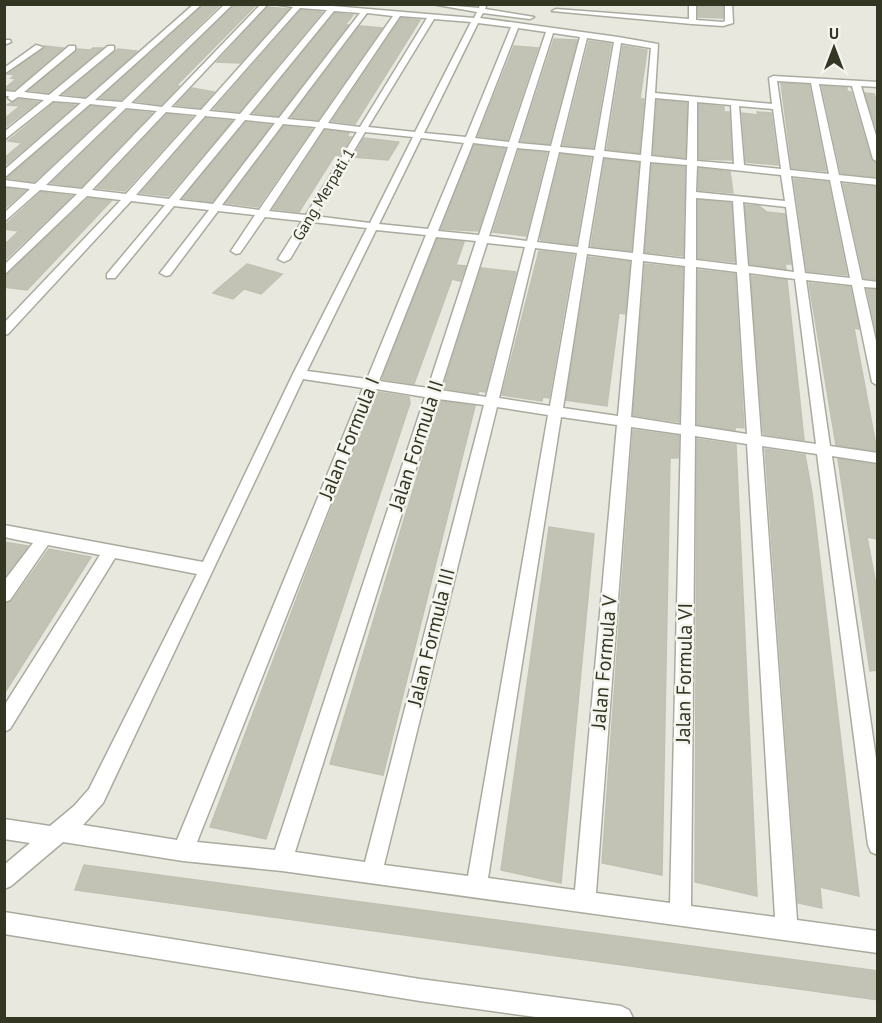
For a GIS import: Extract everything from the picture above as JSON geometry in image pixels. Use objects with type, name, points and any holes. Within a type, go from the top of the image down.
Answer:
[{"type":"street","points":[[4,175],[90,102],[199,4]]},
{"type":"street","points":[[4,219],[126,106],[230,4]]},
{"type":"street","points":[[4,272],[84,193],[266,4]]},
{"type":"street","points":[[276,4],[431,17],[479,13],[517,20],[589,14],[660,16],[692,22],[723,24],[729,23],[728,4]]},
{"type":"street","points":[[435,4],[517,20],[537,18]]},
{"type":"street","name":"Jalan Formula I","points":[[183,851],[470,141],[523,4]]},
{"type":"street","points":[[589,14],[591,4]]},
{"type":"street","points":[[625,16],[626,4]]},
{"type":"street","points":[[692,22],[693,4]]},
{"type":"street","points":[[5,330],[128,198],[298,6]]},
{"type":"street","points":[[111,276],[332,9]]},
{"type":"street","points":[[166,273],[364,12]]},
{"type":"street","points":[[4,879],[96,796],[299,374],[479,13]]},
{"type":"street","points":[[236,251],[398,14]]},
{"type":"street","points":[[476,887],[618,39],[584,34],[554,16]]},
{"type":"street","name":"Jalan Formula II","points":[[282,861],[554,16]]},
{"type":"street","name":"Gang Merpati 1","points":[[284,259],[431,17]]},
{"type":"street","name":"Jalan Formula III","points":[[372,873],[584,34]]},
{"type":"street","name":"Jalan Formula V","points":[[585,902],[655,45],[618,39]]},
{"type":"street","points":[[4,72],[39,47]]},
{"type":"street","points":[[4,103],[72,48]]},
{"type":"street","points":[[4,137],[111,48]]},
{"type":"street","points":[[878,85],[773,78],[878,845]]},
{"type":"street","points":[[814,80],[878,382]]},
{"type":"street","points":[[856,84],[878,159]]},
{"type":"street","points":[[4,93],[878,182]]},
{"type":"street","points":[[651,95],[776,107]]},
{"type":"street","name":"Jalan Formula VI","points":[[680,915],[693,99]]},
{"type":"street","points":[[735,103],[739,168]]},
{"type":"street","points":[[4,183],[878,285]]},
{"type":"street","points":[[691,194],[789,204]]},
{"type":"street","points":[[738,199],[787,930]]},
{"type":"street","points":[[299,374],[878,458]]},
{"type":"street","points":[[4,531],[207,569]]},
{"type":"street","points":[[4,594],[44,539]]},
{"type":"street","points":[[4,723],[111,552]]},
{"type":"street","points":[[4,829],[282,861],[878,942]]},
{"type":"street","points":[[4,923],[420,990],[621,1018]]},
{"type":"building","points":[[204,4],[221,4],[121,100],[100,98]]},
{"type":"building","points":[[235,4],[257,4],[177,85],[179,86],[161,105],[136,101]]},
{"type":"building","points":[[698,4],[723,4],[723,18],[698,17]]},
{"type":"building","points":[[268,7],[289,9],[240,63],[217,62]]},
{"type":"building","points":[[301,10],[322,12],[239,112],[214,109]]},
{"type":"building","points":[[335,13],[353,15],[345,25],[348,25],[278,116],[253,113]]},
{"type":"building","points":[[401,18],[420,20],[355,124],[332,121]]},
{"type":"building","points":[[360,26],[382,28],[318,120],[291,117]]},
{"type":"building","points":[[554,39],[577,40],[549,144],[521,141]]},
{"type":"building","points":[[589,41],[611,44],[593,148],[563,145]]},
{"type":"building","points":[[45,46],[63,48],[14,90],[4,89],[16,79],[11,78],[15,75],[8,74]]},
{"type":"building","points":[[514,46],[538,48],[507,140],[478,136]]},
{"type":"building","points":[[623,46],[647,50],[640,99],[644,99],[639,153],[607,149]]},
{"type":"building","points":[[102,48],[48,93],[29,90],[77,49],[90,50]]},
{"type":"building","points":[[118,49],[137,51],[85,97],[64,94]]},
{"type":"building","points":[[781,83],[809,85],[826,171],[792,168]]},
{"type":"building","points":[[822,86],[847,88],[847,91],[851,92],[871,160],[878,164],[878,177],[841,173]]},
{"type":"building","points":[[192,88],[214,92],[200,108],[176,105]]},
{"type":"building","points":[[865,93],[874,94],[878,105],[878,133]]},
{"type":"building","points":[[19,99],[38,102],[4,128],[4,119],[20,106],[7,105]]},
{"type":"building","points":[[657,100],[687,103],[685,158],[653,154]]},
{"type":"building","points":[[54,103],[75,105],[7,164],[4,164],[4,158],[22,143],[8,141]]},
{"type":"building","points":[[699,104],[724,107],[724,112],[729,112],[732,160],[699,159]]},
{"type":"building","points":[[91,106],[112,109],[34,182],[7,178]]},
{"type":"building","points":[[127,110],[152,113],[81,187],[51,183]]},
{"type":"building","points":[[757,112],[771,113],[778,165],[746,162],[742,113],[758,115]]},
{"type":"building","points":[[167,114],[192,117],[125,191],[97,188]]},
{"type":"building","points":[[206,118],[232,121],[168,196],[141,193]]},
{"type":"building","points":[[246,122],[271,125],[212,202],[183,198]]},
{"type":"building","points":[[284,126],[312,129],[258,207],[226,203]]},
{"type":"building","points":[[325,130],[349,133],[347,137],[351,137],[340,156],[335,155],[299,212],[273,209]]},
{"type":"building","points":[[364,138],[399,142],[388,160],[353,157]]},
{"type":"building","points":[[474,145],[505,149],[478,231],[441,229]]},
{"type":"building","points":[[519,150],[547,153],[526,236],[493,232]]},
{"type":"building","points":[[561,154],[591,158],[576,245],[540,238]]},
{"type":"building","points":[[605,159],[639,163],[631,251],[591,246]]},
{"type":"building","points":[[652,164],[685,167],[683,256],[645,252]]},
{"type":"building","points":[[699,168],[730,172],[733,193],[698,190]]},
{"type":"building","points":[[794,179],[828,182],[847,275],[807,271]]},
{"type":"building","points":[[843,184],[878,187],[878,194],[875,193],[878,204],[878,280],[864,278]]},
{"type":"building","points":[[4,188],[25,191],[4,209]]},
{"type":"building","points":[[41,192],[72,196],[4,261],[4,245],[19,231],[4,229],[4,226]]},
{"type":"building","points":[[88,198],[111,201],[27,290],[4,287],[4,277]]},
{"type":"building","points":[[698,200],[731,203],[735,262],[698,258]]},
{"type":"building","points":[[745,205],[759,206],[767,212],[785,214],[791,264],[785,264],[786,269],[750,264]]},
{"type":"building","points":[[437,239],[464,242],[456,265],[466,266],[460,281],[452,279],[414,384],[382,379]]},
{"type":"building","points":[[539,251],[574,255],[549,398],[543,397],[542,401],[502,395]]},
{"type":"building","points":[[589,257],[630,262],[625,314],[619,313],[607,406],[566,400]]},
{"type":"building","points":[[247,264],[282,274],[261,294],[244,289],[233,299],[213,293]]},
{"type":"building","points":[[645,264],[683,268],[679,422],[633,415]]},
{"type":"building","points":[[481,268],[516,272],[485,392],[479,391],[478,394],[443,388]]},
{"type":"building","points":[[698,270],[735,274],[744,428],[735,427],[735,430],[697,424]]},
{"type":"building","points":[[751,276],[787,280],[804,440],[764,434],[763,431]]},
{"type":"building","points":[[809,283],[850,287],[859,329],[854,328],[877,451],[836,445]]},
{"type":"building","points":[[867,289],[878,290],[878,331],[876,331]]},
{"type":"building","points":[[377,392],[409,397],[410,403],[266,839],[210,827],[309,566]]},
{"type":"building","points":[[440,401],[475,406],[383,775],[330,764]]},
{"type":"building","points":[[633,430],[679,436],[678,458],[670,458],[662,875],[602,863]]},
{"type":"building","points":[[697,439],[736,445],[757,896],[695,882]]},
{"type":"building","points":[[765,449],[805,455],[812,493],[859,896],[820,887],[822,908],[798,903]]},
{"type":"building","points":[[838,459],[878,465],[878,539],[867,537],[878,595],[878,670],[870,671]]},
{"type":"building","points":[[549,527],[594,534],[561,883],[501,870]]},
{"type":"building","points":[[4,542],[28,546],[4,577]]},
{"type":"building","points":[[49,549],[91,557],[4,694],[4,604],[12,601]]},
{"type":"building","points":[[84,865],[878,971],[878,1000],[75,890]]}]
